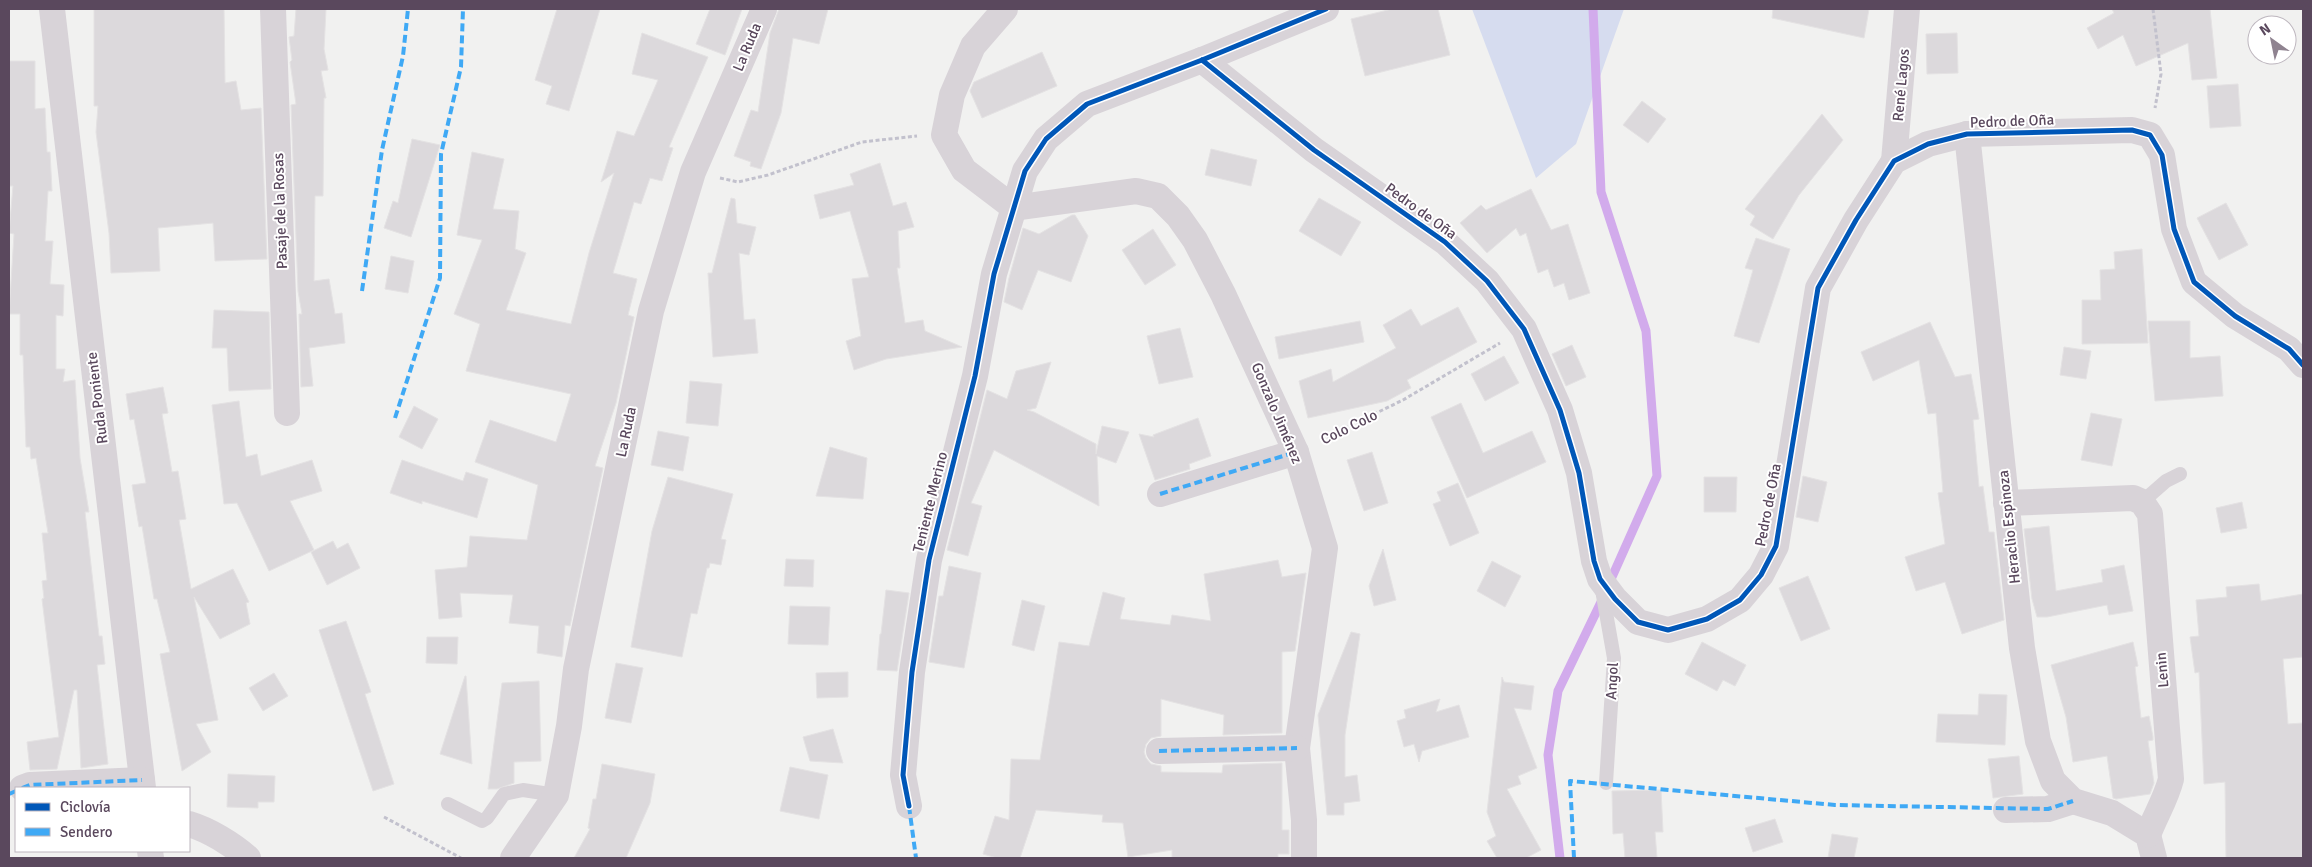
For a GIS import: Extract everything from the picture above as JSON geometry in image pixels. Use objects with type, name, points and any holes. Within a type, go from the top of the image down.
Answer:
[{"type":"street","name":"Ruda Poniente","points":[[52,9],[142,784]]},
{"type":"street","name":"Pasaje de la Rosas","points":[[272,9],[287,413]]},
{"type":"street","name":"La Ruda","points":[[513,858],[556,795],[569,726],[576,670],[651,311],[693,172],[764,9]]},
{"type":"street","points":[[1004,9],[972,46],[952,95],[944,135],[964,170],[1014,208],[1025,171],[1046,138],[1087,104],[1202,60],[1326,9]]},
{"type":"street","name":"René Lagos","points":[[1894,161],[1907,9]]},
{"type":"street","name":"Pedro de Oña","points":[[1202,60],[1314,150],[1445,242],[1487,281],[1524,329],[1560,410],[1579,473],[1594,561],[1600,579],[1615,599],[1638,622],[1668,630],[1707,619],[1740,600],[1761,574],[1776,546],[1818,288],[1856,220],[1894,161],[1928,144],[1967,134],[2132,130],[2150,135]]},
{"type":"street","name":"Heraclio Espinoza","points":[[1967,134],[2022,648],[2038,741],[2053,781],[2073,801],[2112,813],[2151,847]]},
{"type":"street","points":[[2150,135],[2162,155],[2174,228],[2194,282],[2235,316],[2289,349],[2303,365]]},
{"type":"street","name":"Gonzalo Jiménez","points":[[1014,208],[1136,191],[1158,196],[1178,216],[1195,240],[1223,294],[1296,452],[1324,548],[1297,748],[1304,820],[1304,858]]},
{"type":"street","name":"Teniente Merino","points":[[909,806],[903,775],[912,672],[929,560],[975,376],[994,274],[1014,208]]},
{"type":"street","points":[[1160,494],[1296,452]]},
{"type":"street","points":[[2006,503],[2132,498],[2142,502]]},
{"type":"street","name":"Lenin","points":[[2142,502],[2150,514],[2171,779],[2167,796],[2156,813],[2151,847]]},
{"type":"street","points":[[1159,751],[1297,748]]},
{"type":"street","points":[[25,787],[30,785],[142,784]]},
{"type":"street","points":[[2006,810],[2048,809],[2073,801]]},
{"type":"street","points":[[190,824],[238,850],[248,858]]},
{"type":"lane","points":[[2142,502],[2166,481],[2180,474]]},
{"type":"lane","name":"Angol","points":[[1600,579],[1614,658],[1606,783]]},
{"type":"lane","points":[[448,804],[482,821],[504,794],[523,790],[556,795]]},
{"type":"path","points":[[2150,135],[2161,74],[2153,9]]},
{"type":"path","points":[[693,172],[738,182],[768,175],[862,142],[944,135]]},
{"type":"path","points":[[384,817],[461,858]]},
{"type":"shaded area","points":[[1472,9],[1624,9],[1576,144],[1536,178]]},
{"type":"building","points":[[94,9],[224,9],[225,83],[236,81],[241,110],[261,108],[267,259],[215,261],[213,223],[158,228],[160,271],[111,273],[109,233],[96,132],[98,106],[94,106]]},
{"type":"building","points":[[296,9],[326,9],[324,49],[328,70],[321,71],[326,98],[324,98],[323,196],[315,196],[314,281],[329,279],[335,314],[342,313],[345,343],[309,348],[313,386],[301,387],[299,314],[302,314],[298,291],[291,105],[296,104],[290,62],[292,60],[289,37],[294,36]]},
{"type":"building","points":[[557,9],[600,9],[569,111],[546,104],[552,86],[535,80]]},
{"type":"building","points":[[710,9],[742,9],[725,55],[696,44]]},
{"type":"building","points":[[779,9],[828,9],[819,44],[793,38],[781,113],[761,169],[750,166],[751,162],[734,156],[751,110],[758,112],[770,33]]},
{"type":"building","points":[[1392,9],[1438,9],[1450,55],[1365,76],[1351,19]]},
{"type":"building","points":[[1773,9],[1869,9],[1864,38],[1772,18]]},
{"type":"building","points":[[2112,9],[2210,9],[2217,78],[2192,80],[2188,43],[2136,66],[2123,35],[2098,49],[2087,28],[2114,13]]},
{"type":"building","points":[[642,33],[708,57],[669,147],[673,148],[662,181],[650,178],[641,204],[634,202],[613,273],[637,279],[628,315],[634,317],[616,403],[595,466],[603,468],[570,626],[565,625],[562,657],[537,653],[539,626],[509,623],[513,595],[460,593],[462,617],[439,619],[435,570],[467,567],[470,536],[527,540],[538,485],[475,462],[490,420],[556,442],[571,394],[466,371],[480,324],[454,314],[482,240],[457,235],[472,152],[504,159],[493,209],[519,211],[515,249],[526,253],[506,310],[571,324],[589,253],[614,173],[601,182],[617,131],[634,136],[658,80],[632,74]]},
{"type":"building","points":[[1957,33],[1958,73],[1927,74],[1926,34]]},
{"type":"building","points":[[1042,52],[1057,86],[982,118],[970,91],[974,82]]},
{"type":"building","points":[[9,61],[35,61],[35,109],[45,108],[47,152],[50,152],[52,191],[48,191],[45,241],[53,241],[50,284],[64,285],[63,316],[56,315],[56,369],[65,369],[63,382],[75,380],[80,458],[89,512],[85,512],[99,636],[102,636],[105,664],[97,665],[108,764],[81,768],[77,690],[74,690],[57,769],[30,770],[27,742],[59,737],[42,599],[44,598],[42,581],[47,580],[42,533],[48,533],[36,458],[31,459],[30,447],[26,447],[23,355],[20,355],[20,314],[9,314],[14,234],[9,233],[13,186],[9,186]]},
{"type":"building","points":[[2238,84],[2241,126],[2210,128],[2207,86]]},
{"type":"building","points":[[1642,101],[1666,119],[1648,143],[1623,125]]},
{"type":"building","points":[[1822,114],[1843,140],[1799,195],[1773,239],[1750,225],[1755,216],[1745,209]]},
{"type":"building","points":[[412,139],[440,145],[411,237],[384,228],[393,201],[398,203]]},
{"type":"building","points":[[1211,149],[1257,160],[1251,186],[1205,175]]},
{"type":"building","points":[[880,163],[893,206],[906,202],[914,227],[898,231],[900,268],[897,268],[905,323],[923,320],[925,331],[962,347],[886,359],[854,370],[846,341],[861,336],[852,279],[869,277],[850,211],[820,219],[814,195],[854,185],[850,174]]},
{"type":"building","points":[[1531,189],[1551,230],[1568,224],[1590,293],[1569,300],[1564,283],[1554,287],[1548,269],[1538,273],[1526,233],[1520,236],[1516,228],[1487,253],[1460,223],[1481,205],[1486,210]]},
{"type":"building","points":[[731,198],[735,199],[737,223],[756,227],[749,255],[739,253],[744,320],[755,319],[758,353],[713,357],[708,273],[712,273]]},
{"type":"building","points":[[1319,198],[1361,222],[1341,256],[1299,231]]},
{"type":"building","points":[[2226,203],[2248,245],[2219,260],[2197,218]]},
{"type":"building","points":[[1075,215],[1088,236],[1071,282],[1038,270],[1022,310],[1004,302],[1023,228],[1039,234]]},
{"type":"building","points":[[1153,229],[1176,265],[1145,285],[1122,250]]},
{"type":"building","points":[[1756,238],[1790,249],[1759,343],[1734,336],[1753,270],[1745,268]]},
{"type":"building","points":[[2142,249],[2148,343],[2082,344],[2082,300],[2101,300],[2100,270],[2115,269],[2114,252]]},
{"type":"building","points":[[391,256],[414,261],[408,293],[385,289]]},
{"type":"building","points":[[1458,307],[1477,342],[1407,380],[1411,388],[1387,401],[1308,418],[1299,381],[1331,369],[1333,382],[1396,348],[1383,325],[1411,309],[1421,326]]},
{"type":"building","points":[[214,310],[269,312],[271,389],[229,391],[227,348],[212,348]]},
{"type":"building","points":[[1360,321],[1364,342],[1279,359],[1275,337]]},
{"type":"building","points":[[2148,321],[2190,321],[2190,358],[2220,356],[2223,396],[2155,401]]},
{"type":"building","points":[[1930,322],[1955,377],[1971,374],[1979,419],[1973,420],[1979,487],[1983,486],[1989,532],[1994,532],[2004,620],[1962,634],[1945,582],[1916,591],[1905,557],[1945,544],[1938,493],[1943,492],[1936,413],[1928,414],[1919,360],[1873,381],[1861,352]]},
{"type":"building","points":[[1180,328],[1193,377],[1159,384],[1147,336]]},
{"type":"building","points":[[1572,345],[1586,377],[1566,386],[1552,354]]},
{"type":"building","points":[[2064,347],[2091,351],[2086,379],[2060,375]]},
{"type":"building","points":[[1504,356],[1519,383],[1485,401],[1471,374]]},
{"type":"building","points":[[1051,362],[1036,408],[1027,410],[1096,444],[1096,454],[1102,426],[1129,432],[1116,463],[1097,456],[1099,506],[994,450],[971,503],[982,506],[968,556],[947,550],[987,390],[1007,399],[1016,371]]},
{"type":"building","points":[[690,381],[722,384],[718,426],[686,423]]},
{"type":"building","points":[[163,387],[168,413],[162,414],[172,472],[178,471],[186,519],[179,520],[191,589],[233,569],[249,602],[246,603],[250,624],[220,639],[194,597],[218,720],[196,724],[211,752],[182,771],[160,654],[170,652],[157,599],[154,599],[142,526],[139,527],[132,485],[146,483],[134,419],[130,420],[126,394]]},
{"type":"building","points":[[239,401],[246,457],[257,454],[261,476],[312,460],[322,491],[290,501],[314,550],[269,571],[237,503],[224,504],[212,405]]},
{"type":"building","points":[[1461,403],[1483,453],[1532,431],[1546,462],[1467,498],[1431,417]]},
{"type":"building","points":[[414,406],[438,419],[422,449],[399,437]]},
{"type":"building","points":[[2091,413],[2122,419],[2112,466],[2081,460]]},
{"type":"building","points":[[1198,418],[1211,456],[1189,464],[1190,469],[1155,480],[1139,434],[1154,437],[1153,435]]},
{"type":"building","points":[[658,431],[689,437],[683,471],[651,465]]},
{"type":"building","points":[[830,447],[867,458],[863,499],[816,496]]},
{"type":"building","points":[[1372,452],[1388,503],[1364,511],[1347,460]]},
{"type":"building","points":[[402,460],[463,481],[466,472],[488,479],[477,518],[422,501],[422,504],[390,493]]},
{"type":"building","points":[[1803,476],[1827,482],[1818,522],[1796,517]]},
{"type":"building","points":[[668,477],[733,494],[721,539],[726,540],[721,565],[710,563],[709,568],[707,568],[697,614],[691,613],[682,657],[631,647],[652,531]]},
{"type":"building","points":[[1704,477],[1737,477],[1736,512],[1704,512]]},
{"type":"building","points":[[1458,483],[1479,533],[1450,546],[1433,504],[1441,501],[1437,492]]},
{"type":"building","points":[[2242,502],[2247,528],[2221,533],[2216,508]]},
{"type":"building","points":[[2049,526],[2056,591],[2103,582],[2101,570],[2124,565],[2133,611],[2109,615],[2107,605],[2047,617],[2037,617],[2032,599],[2024,529]]},
{"type":"building","points":[[333,541],[337,549],[348,543],[360,568],[327,585],[311,552]]},
{"type":"building","points":[[1383,549],[1396,600],[1374,606],[1369,586]]},
{"type":"building","points":[[786,559],[814,560],[813,587],[784,586]]},
{"type":"building","points":[[1278,560],[1282,577],[1306,573],[1295,651],[1282,652],[1282,733],[1223,735],[1224,715],[1161,699],[1161,736],[1151,738],[1146,744],[1144,752],[1151,764],[1161,766],[1161,772],[1222,773],[1223,765],[1282,763],[1282,830],[1289,830],[1289,854],[1278,854],[1278,858],[1172,858],[1172,850],[1128,857],[1123,823],[1102,822],[1103,815],[1036,810],[1020,858],[997,858],[983,854],[995,816],[1009,820],[1011,759],[1040,760],[1059,642],[1089,646],[1103,592],[1125,598],[1120,619],[1170,625],[1172,615],[1211,621],[1204,574]]},
{"type":"building","points":[[1492,561],[1521,576],[1505,607],[1477,591]]},
{"type":"building","points":[[949,566],[981,573],[964,668],[929,662],[939,596],[943,596]]},
{"type":"building","points":[[1808,576],[1830,629],[1801,641],[1779,588]]},
{"type":"building","points":[[2259,584],[2261,601],[2303,594],[2303,657],[2283,659],[2288,724],[2303,723],[2303,858],[2226,858],[2225,782],[2204,784],[2199,672],[2195,673],[2190,637],[2199,636],[2196,600],[2227,597],[2226,587]]},
{"type":"building","points":[[886,590],[909,593],[897,671],[877,670]]},
{"type":"building","points":[[1022,600],[1045,606],[1034,651],[1012,645]]},
{"type":"building","points":[[790,606],[830,607],[828,645],[788,644]]},
{"type":"building","points":[[346,621],[371,692],[365,694],[394,784],[373,791],[319,630]]},
{"type":"building","points":[[1351,632],[1360,634],[1345,735],[1345,777],[1357,775],[1360,801],[1344,803],[1344,815],[1327,815],[1318,715]]},
{"type":"building","points":[[427,637],[458,637],[457,664],[426,663]]},
{"type":"building","points":[[1702,642],[1746,665],[1735,686],[1723,680],[1717,691],[1685,674]]},
{"type":"building","points":[[2133,642],[2138,666],[2135,667],[2141,718],[2149,716],[2153,737],[2153,740],[2148,741],[2154,783],[2150,794],[2116,799],[2113,798],[2107,756],[2073,762],[2066,717],[2051,665]]},
{"type":"building","points":[[616,663],[643,668],[631,723],[605,718]]},
{"type":"building","points":[[848,672],[848,697],[817,698],[816,673]]},
{"type":"building","points":[[274,673],[288,696],[263,711],[249,688]]},
{"type":"building","points":[[466,676],[472,764],[440,754]]},
{"type":"building","points":[[1502,677],[1504,682],[1534,686],[1531,710],[1514,708],[1537,768],[1518,776],[1521,784],[1507,789],[1541,850],[1526,858],[1497,858],[1487,841],[1496,836],[1487,812]]},
{"type":"building","points":[[539,681],[541,761],[514,762],[514,783],[497,789],[488,789],[502,683]]},
{"type":"building","points":[[1979,694],[2007,695],[2005,745],[1936,742],[1938,714],[1978,715]]},
{"type":"building","points":[[1440,699],[1436,712],[1459,705],[1469,737],[1422,751],[1419,762],[1414,744],[1404,747],[1397,721],[1406,718],[1404,710]]},
{"type":"building","points":[[833,729],[843,763],[810,761],[803,737]]},
{"type":"building","points":[[2019,756],[2023,794],[1993,798],[1988,759]]},
{"type":"building","points":[[602,764],[655,774],[650,803],[626,858],[574,858],[590,829],[588,828],[593,799],[596,799]]},
{"type":"building","points":[[790,767],[828,775],[819,819],[780,811]]},
{"type":"building","points":[[228,774],[275,776],[274,802],[258,802],[258,808],[227,807]]},
{"type":"building","points":[[1661,790],[1663,832],[1655,832],[1657,858],[1625,858],[1623,833],[1613,834],[1612,791]]},
{"type":"building","points":[[1775,819],[1783,842],[1753,852],[1745,828]]},
{"type":"building","points":[[1832,834],[1858,838],[1854,858],[1828,858]]},
{"type":"waterway","points":[[1593,9],[1601,192],[1646,331],[1657,476],[1608,586]]},
{"type":"waterway","points":[[1560,858],[1548,755],[1558,691],[1603,598]]},
{"type":"marked path","points":[[362,291],[382,150],[403,56],[408,9]]},
{"type":"marked path","points":[[395,418],[440,278],[441,154],[461,67],[463,9]]},
{"type":"marked path","points":[[1160,494],[1296,452]]},
{"type":"marked path","points":[[1159,751],[1297,748]]},
{"type":"marked path","points":[[25,787],[30,785],[142,780]]},
{"type":"marked path","points":[[1574,858],[1570,781],[1835,805],[2048,809],[2073,801]]},
{"type":"marked path","points":[[9,794],[15,791]]},
{"type":"marked path","points":[[909,806],[916,858]]},
{"type":"cycle path","points":[[909,806],[903,775],[912,672],[929,560],[975,376],[994,274],[1025,171],[1046,139],[1087,104],[1202,60],[1326,9]]},
{"type":"cycle path","points":[[1202,60],[1314,150],[1445,242],[1487,281],[1524,329],[1560,410],[1579,473],[1594,561],[1600,579],[1615,599],[1638,622],[1668,630],[1707,619],[1740,600],[1761,575],[1776,546],[1818,288],[1856,220],[1894,161],[1928,144],[1967,134],[2132,130],[2150,135],[2162,155],[2174,229],[2194,282],[2235,316],[2289,349],[2303,365]]}]
